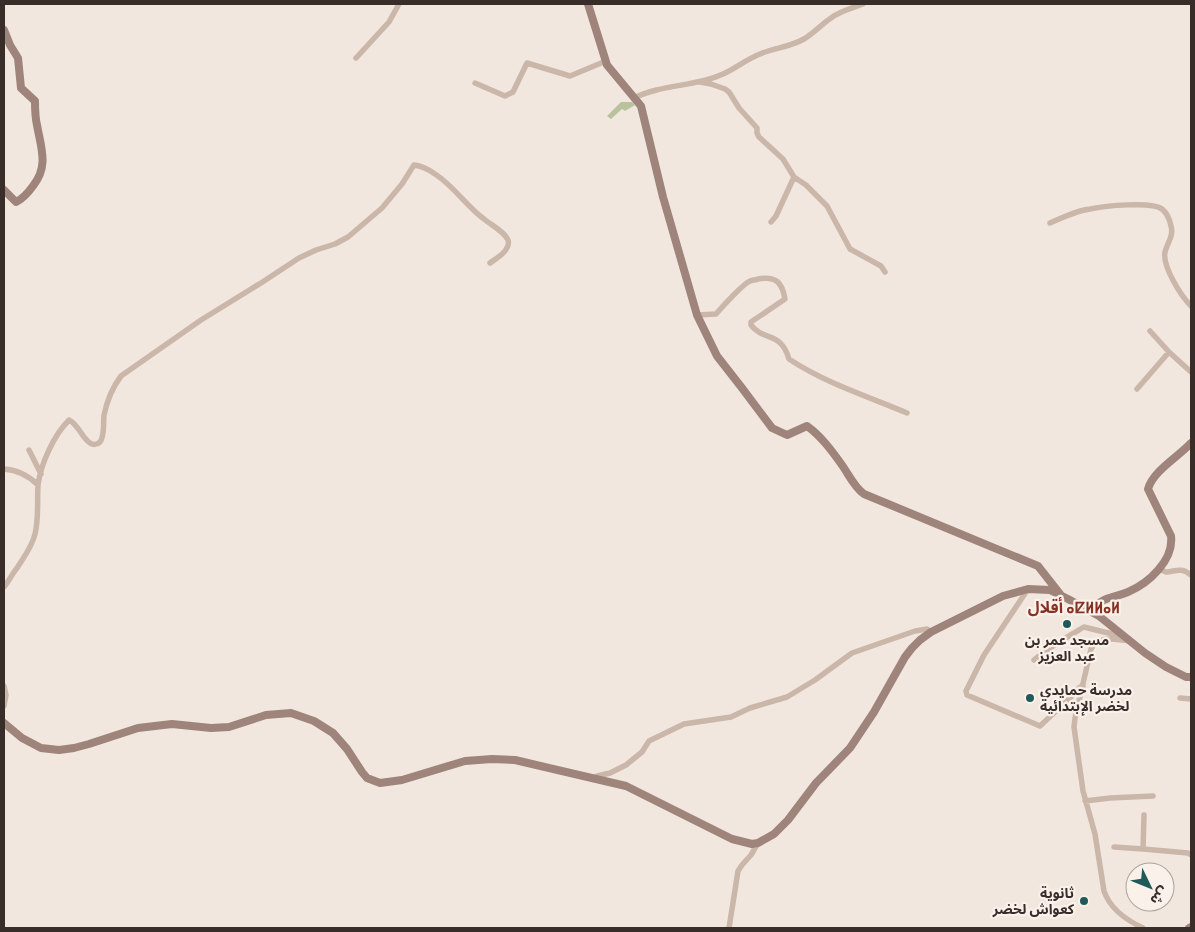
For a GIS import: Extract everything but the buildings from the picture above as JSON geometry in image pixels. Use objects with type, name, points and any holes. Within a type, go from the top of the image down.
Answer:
[{"type":"main road","points":[[588,4],[607,65],[641,106],[663,198],[697,315],[717,356],[772,428],[787,434],[807,426],[818,434],[858,490],[1038,566],[1062,596]]},
{"type":"main road","points":[[4,30],[10,46],[18,58],[21,88],[35,101],[36,123],[42,150],[43,166],[38,180],[24,198],[16,202],[4,190]]},
{"type":"main road","points":[[1090,611],[1097,603],[1129,591],[1142,583],[1165,561],[1170,552],[1171,536],[1148,489],[1155,475],[1191,444]]},
{"type":"main road","points":[[4,723],[22,738],[41,748],[60,750],[89,744],[138,728],[172,724],[211,728],[229,727],[266,716],[291,713],[314,720],[333,733],[347,749],[367,778],[380,783],[402,780],[465,761],[515,760],[626,786],[732,839],[758,843],[774,834],[783,826],[816,783],[850,748],[874,712],[905,657],[920,640],[931,632],[1003,596],[1028,589],[1050,590],[1099,616],[1166,667],[1186,677],[1191,677]]},
{"type":"street","points":[[356,58],[388,22],[399,4]]},
{"type":"street","points":[[634,98],[644,93],[694,84],[723,74],[746,60],[804,39],[834,16],[863,4]]},
{"type":"street","points":[[475,83],[505,96],[512,92],[527,64],[570,76],[606,61]]},
{"type":"street","points":[[700,82],[722,88],[728,92],[757,128],[759,137],[783,159],[794,178],[806,185],[827,206],[850,249],[881,266],[885,272]]},
{"type":"street","points":[[4,586],[29,550],[35,537],[40,474],[56,437],[69,420],[77,426],[88,442],[96,445],[102,438],[108,400],[113,387],[121,376],[201,320],[299,258],[348,237],[382,208],[402,184],[414,165],[422,166],[447,183],[476,212],[504,234],[508,240],[508,246],[505,251],[490,263]]},
{"type":"street","points":[[771,222],[776,216],[794,178]]},
{"type":"street","points":[[1050,223],[1065,216],[1090,209],[1140,204],[1156,206],[1167,216],[1172,227],[1172,234],[1165,253],[1166,262],[1182,296],[1191,306]]},
{"type":"street","points":[[697,315],[716,314],[749,281],[767,278],[778,281],[783,289],[785,299],[751,322],[755,331],[780,342],[786,349],[789,359],[804,369],[849,390],[907,413]]},
{"type":"street","points":[[1150,331],[1191,372]]},
{"type":"street","points":[[1137,389],[1169,352]]},
{"type":"street","points":[[29,450],[40,474]]},
{"type":"street","points":[[4,468],[24,474],[38,485]]},
{"type":"street","points":[[1158,569],[1166,572],[1179,569],[1191,575]]},
{"type":"street","points":[[1028,589],[984,655],[966,691],[967,695],[1040,726],[1083,686]]},
{"type":"street","points":[[1034,660],[1046,650],[1084,627],[1123,636]]},
{"type":"street","points":[[593,778],[610,773],[626,765],[642,752],[649,741],[684,724],[731,716],[787,697],[815,680],[852,652],[915,631],[927,629],[931,632]]},
{"type":"street","points":[[1130,641],[1103,638],[1094,644],[1091,649],[1074,727],[1085,801],[1095,834],[1104,891],[1107,899],[1119,913],[1135,925],[1143,928]]},
{"type":"street","points":[[4,686],[6,695],[4,706]]},
{"type":"street","points":[[1180,698],[1191,699]]},
{"type":"street","points":[[1085,801],[1153,796]]},
{"type":"street","points":[[1143,849],[1144,815]]},
{"type":"street","points":[[729,928],[738,871],[758,843]]},
{"type":"street","points":[[1114,848],[1188,853],[1191,855]]},
{"type":"green space","points":[[621,102],[632,102],[635,105],[625,111],[622,109],[611,119],[607,116]]},
{"type":"place","name":"مسجد عمر بن عبد العزيز","points":[[1067,624]]},
{"type":"place","name":"مدرسة حمايدي لخضر الإبتدائية","points":[[1030,698]]},
{"type":"place","name":"ثانوية كعواش لخضر","points":[[1084,901]]},
{"type":"district","name":"أقلال ⴰⵇⵍⵍⴰⵍ","points":[[1074,607]]}]
